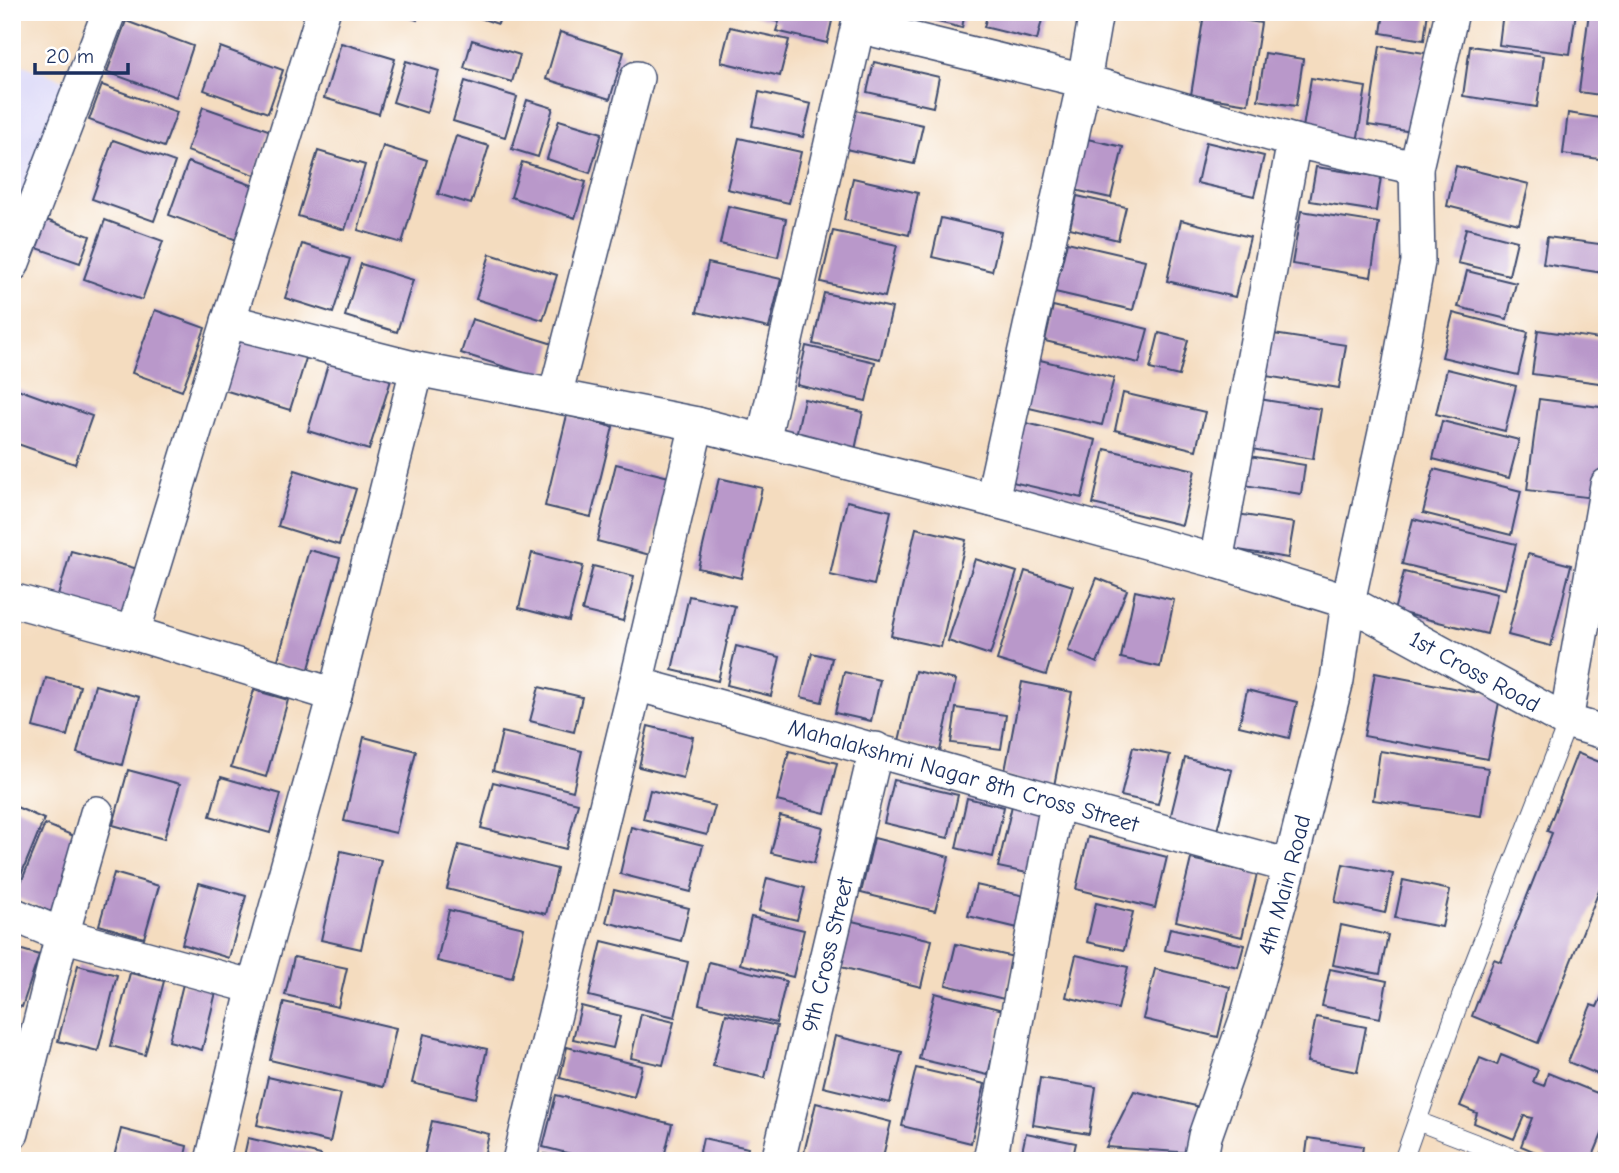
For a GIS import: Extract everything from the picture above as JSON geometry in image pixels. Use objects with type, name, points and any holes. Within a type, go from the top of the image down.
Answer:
[{"type":"street","points":[[133,633],[323,12]]},
{"type":"street","points":[[992,500],[1084,81],[1096,12]]},
{"type":"street","name":"4th Main Road","points":[[1200,1161],[1205,1136],[1248,1014],[1290,866],[1337,680],[1348,603],[1399,368],[1418,262],[1416,168],[1452,12]]},
{"type":"street","points":[[12,265],[108,13]]},
{"type":"street","points":[[763,441],[859,19],[1294,141],[1416,168]]},
{"type":"street","points":[[555,396],[637,78]]},
{"type":"street","points":[[1216,561],[1294,141]]},
{"type":"street","name":"1st Cross Road","points":[[229,321],[418,369],[697,424],[1216,561],[1348,603],[1566,721],[1607,733]]},
{"type":"street","points":[[212,1161],[254,986],[335,695],[418,369]]},
{"type":"street","points":[[519,1161],[697,424]]},
{"type":"street","points":[[1566,721],[1607,485]]},
{"type":"street","points":[[12,600],[133,633],[335,695]]},
{"type":"street","name":"Mahalakshmi Nagar 8th Cross Street","points":[[636,684],[876,749],[1057,804],[1290,866]]},
{"type":"street","name":"9th Cross Street","points":[[778,1161],[876,749]]},
{"type":"street","points":[[990,1161],[1057,804]]},
{"type":"street","points":[[12,1133],[62,935],[97,813]]},
{"type":"street","points":[[12,914],[62,935],[254,986]]},
{"type":"lane","points":[[1403,1161],[1462,993],[1566,721]]},
{"type":"lane","points":[[1417,1121],[1521,1161]]},
{"type":"shaded area","points":[[12,61],[69,82],[12,242]]},
{"type":"building","points":[[394,12],[419,12],[417,20]]},
{"type":"building","points":[[462,12],[502,12],[498,24]]},
{"type":"building","points":[[741,12],[834,12],[827,43],[776,31],[779,22]]},
{"type":"building","points":[[915,12],[965,12],[962,28],[914,16]]},
{"type":"building","points":[[988,12],[1044,12],[1037,40],[984,27]]},
{"type":"building","points":[[1384,12],[1428,12],[1424,40],[1381,33]]},
{"type":"building","points":[[1503,12],[1576,12],[1570,54],[1499,45]]},
{"type":"building","points":[[1589,12],[1607,12],[1607,96],[1579,92]]},
{"type":"building","points":[[1204,14],[1261,23],[1248,104],[1191,95]]},
{"type":"building","points":[[126,21],[193,46],[176,97],[107,72]]},
{"type":"building","points":[[730,27],[789,40],[780,76],[721,62]]},
{"type":"building","points":[[560,32],[624,52],[610,99],[546,79]]},
{"type":"building","points":[[472,40],[520,55],[512,82],[464,68]]},
{"type":"building","points":[[341,43],[395,59],[379,114],[324,98]]},
{"type":"building","points":[[1380,46],[1431,54],[1419,133],[1368,125]]},
{"type":"building","points":[[1470,46],[1544,56],[1537,107],[1463,96]]},
{"type":"building","points":[[220,47],[283,70],[268,113],[204,90]]},
{"type":"building","points":[[1265,53],[1303,59],[1296,106],[1258,100]]},
{"type":"building","points":[[406,61],[439,71],[427,113],[393,102]]},
{"type":"building","points":[[874,62],[939,77],[933,107],[867,92]]},
{"type":"building","points":[[1311,78],[1366,87],[1357,143],[1302,134]]},
{"type":"building","points":[[465,81],[517,97],[505,137],[453,121]]},
{"type":"building","points":[[102,85],[177,112],[164,147],[89,120]]},
{"type":"building","points":[[759,92],[811,104],[803,137],[752,126]]},
{"type":"building","points":[[527,100],[553,108],[538,157],[512,149]]},
{"type":"building","points":[[203,107],[271,131],[255,175],[187,151]]},
{"type":"building","points":[[12,109],[18,111],[12,125]]},
{"type":"building","points":[[850,109],[923,125],[914,164],[841,148]]},
{"type":"building","points":[[1568,113],[1607,119],[1607,160],[1563,154]]},
{"type":"building","points":[[559,120],[602,133],[590,173],[547,159]]},
{"type":"building","points":[[456,136],[489,146],[471,204],[438,194]]},
{"type":"building","points":[[739,138],[801,152],[789,203],[727,189]]},
{"type":"building","points":[[1083,138],[1123,147],[1111,198],[1070,189]]},
{"type":"building","points":[[113,140],[175,162],[154,221],[92,199]]},
{"type":"building","points":[[1206,142],[1264,156],[1254,196],[1197,183]]},
{"type":"building","points":[[383,146],[427,160],[402,243],[358,230]]},
{"type":"building","points":[[318,151],[365,165],[345,230],[298,216]]},
{"type":"building","points":[[188,162],[265,190],[245,243],[169,215]]},
{"type":"building","points":[[522,162],[586,182],[575,218],[511,197]]},
{"type":"building","points":[[1456,166],[1529,184],[1519,224],[1447,206]]},
{"type":"building","points":[[1316,167],[1381,177],[1376,211],[1310,201]]},
{"type":"building","points":[[853,178],[918,193],[909,235],[844,220]]},
{"type":"building","points":[[1077,196],[1126,207],[1118,240],[1070,228]]},
{"type":"building","points":[[728,206],[786,219],[778,257],[720,244]]},
{"type":"building","points":[[1301,211],[1379,223],[1371,277],[1292,264]]},
{"type":"building","points":[[41,218],[90,236],[80,263],[31,246]]},
{"type":"building","points":[[941,218],[1001,232],[992,271],[932,257]]},
{"type":"building","points":[[105,220],[163,241],[142,300],[84,279]]},
{"type":"building","points":[[1181,220],[1250,237],[1235,297],[1167,281]]},
{"type":"building","points":[[1466,228],[1517,241],[1509,275],[1458,263]]},
{"type":"building","points":[[833,231],[897,245],[885,297],[821,282]]},
{"type":"building","points":[[1547,237],[1607,245],[1604,273],[1543,264]]},
{"type":"building","points":[[1067,242],[1145,260],[1133,310],[1055,292]]},
{"type":"building","points":[[302,244],[350,259],[333,313],[285,298]]},
{"type":"building","points":[[490,254],[557,275],[543,320],[476,299]]},
{"type":"building","points":[[708,263],[781,279],[769,328],[697,312]]},
{"type":"building","points":[[361,264],[413,280],[397,332],[345,316]]},
{"type":"building","points":[[1467,271],[1516,283],[1507,319],[1458,307]]},
{"type":"building","points":[[824,293],[892,308],[880,359],[813,344]]},
{"type":"building","points":[[1053,306],[1148,329],[1139,363],[1045,341]]},
{"type":"building","points":[[155,310],[205,328],[182,391],[132,373]]},
{"type":"building","points":[[1453,313],[1528,332],[1518,375],[1442,357]]},
{"type":"building","points":[[472,319],[553,344],[543,379],[461,353]]},
{"type":"building","points":[[1538,330],[1607,340],[1607,384],[1532,374]]},
{"type":"building","points":[[1159,333],[1188,340],[1179,376],[1150,369]]},
{"type":"building","points":[[1267,333],[1346,345],[1339,388],[1260,375]]},
{"type":"building","points":[[241,335],[307,355],[290,410],[224,390]]},
{"type":"building","points":[[806,346],[875,362],[866,401],[797,385]]},
{"type":"building","points":[[1036,359],[1114,378],[1102,425],[1025,407]]},
{"type":"building","points":[[329,361],[391,380],[369,450],[308,431]]},
{"type":"building","points":[[1447,369],[1516,386],[1505,431],[1436,414]]},
{"type":"building","points":[[12,387],[92,416],[75,464],[12,442]]},
{"type":"building","points":[[1123,393],[1205,412],[1196,450],[1115,430]]},
{"type":"building","points":[[804,399],[863,412],[855,450],[796,436]]},
{"type":"building","points":[[1259,399],[1321,409],[1313,459],[1251,449]]},
{"type":"building","points":[[1539,399],[1607,408],[1607,461],[1602,499],[1527,490]]},
{"type":"building","points":[[567,415],[613,427],[591,517],[545,506]]},
{"type":"building","points":[[1018,421],[1096,440],[1082,498],[1004,480]]},
{"type":"building","points":[[1442,421],[1519,440],[1509,478],[1433,459]]},
{"type":"building","points":[[1105,449],[1195,470],[1182,525],[1093,504]]},
{"type":"building","points":[[1243,455],[1305,465],[1301,494],[1238,484]]},
{"type":"building","points":[[616,464],[669,477],[650,555],[597,541]]},
{"type":"building","points":[[1434,469],[1521,491],[1511,535],[1423,513]]},
{"type":"building","points":[[295,470],[356,489],[339,545],[278,526]]},
{"type":"building","points":[[719,478],[762,488],[741,578],[698,568]]},
{"type":"building","points":[[847,501],[891,511],[874,585],[830,575]]},
{"type":"building","points":[[1231,513],[1294,523],[1288,558],[1226,548]]},
{"type":"building","points":[[1413,519],[1516,544],[1505,589],[1402,564]]},
{"type":"building","points":[[916,528],[966,540],[941,647],[891,636]]},
{"type":"building","points":[[309,550],[340,558],[308,672],[277,663]]},
{"type":"building","points":[[71,551],[138,569],[125,617],[57,599]]},
{"type":"building","points":[[532,553],[583,566],[569,621],[519,608]]},
{"type":"building","points":[[1528,554],[1571,565],[1551,646],[1508,635]]},
{"type":"building","points":[[975,559],[1017,572],[990,655],[948,641]]},
{"type":"building","points":[[593,566],[634,576],[623,621],[582,611]]},
{"type":"building","points":[[1025,571],[1073,586],[1046,675],[997,660]]},
{"type":"building","points":[[1404,572],[1497,594],[1487,634],[1394,611]]},
{"type":"building","points":[[1097,578],[1127,590],[1097,663],[1068,651]]},
{"type":"building","points":[[1135,591],[1174,600],[1160,667],[1121,658]]},
{"type":"building","points":[[689,596],[735,606],[718,681],[672,670]]},
{"type":"building","points":[[736,646],[780,657],[771,696],[727,685]]},
{"type":"building","points":[[812,653],[832,658],[822,702],[801,697]]},
{"type":"building","points":[[915,671],[956,680],[940,751],[899,741]]},
{"type":"building","points":[[844,672],[880,680],[871,721],[835,713]]},
{"type":"building","points":[[1375,673],[1500,697],[1488,759],[1364,736]]},
{"type":"building","points":[[46,678],[80,686],[67,736],[33,727]]},
{"type":"building","points":[[1022,682],[1072,692],[1054,786],[1004,776]]},
{"type":"building","points":[[95,685],[139,697],[122,765],[77,753]]},
{"type":"building","points":[[539,687],[582,697],[574,732],[530,721]]},
{"type":"building","points":[[254,690],[288,700],[266,777],[231,767]]},
{"type":"building","points":[[1247,690],[1297,702],[1289,738],[1239,726]]},
{"type":"building","points":[[956,708],[1006,715],[1001,749],[951,743]]},
{"type":"building","points":[[648,726],[693,737],[683,778],[639,767]]},
{"type":"building","points":[[502,732],[582,751],[573,791],[493,771]]},
{"type":"building","points":[[364,737],[416,751],[396,833],[344,821]]},
{"type":"building","points":[[1133,747],[1170,755],[1158,804],[1121,796]]},
{"type":"building","points":[[789,751],[837,763],[825,813],[777,801]]},
{"type":"building","points":[[1380,751],[1488,768],[1481,816],[1373,800]]},
{"type":"building","points":[[1577,753],[1607,765],[1607,871],[1538,1043],[1472,1016],[1494,959],[1501,962],[1552,833],[1547,831]]},
{"type":"building","points":[[1185,758],[1232,770],[1215,839],[1168,827]]},
{"type":"building","points":[[128,770],[180,784],[164,839],[113,825]]},
{"type":"building","points":[[221,777],[281,794],[270,833],[210,816]]},
{"type":"building","points":[[894,780],[958,795],[948,838],[884,823]]},
{"type":"building","points":[[493,782],[578,803],[566,849],[481,828]]},
{"type":"building","points":[[650,790],[715,806],[707,835],[643,819]]},
{"type":"building","points":[[967,798],[1004,807],[993,857],[956,848]]},
{"type":"building","points":[[1013,801],[1047,809],[1032,874],[998,867]]},
{"type":"building","points":[[12,805],[44,819],[12,897]]},
{"type":"building","points":[[780,816],[823,827],[814,863],[771,853]]},
{"type":"building","points":[[45,824],[86,841],[56,914],[15,897]]},
{"type":"building","points":[[631,827],[703,845],[691,892],[620,874]]},
{"type":"building","points":[[1088,837],[1167,857],[1155,908],[1076,889]]},
{"type":"building","points":[[874,838],[949,857],[935,911],[861,893]]},
{"type":"building","points":[[459,845],[557,869],[546,914],[447,889]]},
{"type":"building","points":[[341,851],[381,860],[361,949],[321,940]]},
{"type":"building","points":[[1191,859],[1257,874],[1242,937],[1176,921]]},
{"type":"building","points":[[1343,864],[1393,874],[1385,913],[1335,902]]},
{"type":"building","points":[[114,873],[159,886],[144,938],[99,925]]},
{"type":"building","points":[[767,878],[805,888],[797,920],[759,911]]},
{"type":"building","points":[[1403,880],[1450,890],[1442,927],[1395,918]]},
{"type":"building","points":[[199,883],[246,896],[229,958],[182,944]]},
{"type":"building","points":[[976,885],[1029,897],[1022,929],[968,916]]},
{"type":"building","points":[[614,890],[689,908],[681,941],[606,922]]},
{"type":"building","points":[[1096,903],[1133,912],[1124,950],[1087,942]]},
{"type":"building","points":[[449,910],[524,928],[512,978],[437,961]]},
{"type":"building","points":[[751,917],[804,930],[793,977],[740,964]]},
{"type":"building","points":[[852,921],[932,940],[921,987],[841,967]]},
{"type":"building","points":[[1341,925],[1388,935],[1380,974],[1333,965]]},
{"type":"building","points":[[1170,928],[1244,945],[1238,967],[1165,950]]},
{"type":"building","points":[[602,941],[688,962],[675,1017],[589,996]]},
{"type":"building","points":[[956,944],[1014,957],[1004,999],[946,985]]},
{"type":"building","points":[[12,947],[39,955],[22,1007],[12,1004]]},
{"type":"building","points":[[1076,955],[1128,967],[1118,1009],[1066,997]]},
{"type":"building","points":[[294,957],[347,968],[338,1007],[285,995]]},
{"type":"building","points":[[709,962],[786,981],[776,1023],[699,1004]]},
{"type":"building","points":[[78,965],[117,975],[98,1051],[58,1041]]},
{"type":"building","points":[[1155,969],[1230,987],[1218,1037],[1143,1019]]},
{"type":"building","points":[[1330,969],[1387,981],[1380,1018],[1322,1006]]},
{"type":"building","points":[[130,973],[164,981],[145,1055],[111,1046]]},
{"type":"building","points":[[183,984],[216,992],[202,1050],[169,1041]]},
{"type":"building","points":[[1607,985],[1607,1078],[1568,1062],[1591,1005],[1597,1007]]},
{"type":"building","points":[[935,993],[1003,1010],[988,1075],[919,1059]]},
{"type":"building","points":[[284,1002],[396,1028],[383,1087],[270,1060]]},
{"type":"building","points":[[581,1006],[621,1016],[613,1048],[573,1039]]},
{"type":"building","points":[[641,1014],[674,1022],[663,1065],[631,1058]]},
{"type":"building","points":[[726,1014],[777,1026],[765,1078],[713,1066]]},
{"type":"building","points":[[1316,1017],[1366,1027],[1357,1072],[1307,1062]]},
{"type":"building","points":[[424,1034],[487,1049],[476,1098],[412,1083]]},
{"type":"building","points":[[835,1036],[902,1052],[890,1103],[823,1087]]},
{"type":"building","points":[[567,1047],[642,1066],[634,1097],[560,1078]]},
{"type":"building","points":[[1501,1055],[1538,1070],[1533,1082],[1544,1086],[1548,1073],[1607,1097],[1607,1122],[1591,1161],[1557,1161],[1521,1146],[1532,1118],[1524,1116],[1514,1139],[1474,1123],[1477,1113],[1460,1106],[1480,1058],[1497,1065]]},
{"type":"building","points":[[916,1068],[985,1084],[971,1143],[902,1126]]},
{"type":"building","points":[[268,1077],[341,1094],[330,1142],[257,1125]]},
{"type":"building","points":[[1040,1078],[1096,1087],[1089,1134],[1033,1125]]},
{"type":"building","points":[[1134,1091],[1204,1108],[1193,1153],[1106,1147]]},
{"type":"building","points":[[556,1095],[672,1124],[663,1161],[599,1161],[543,1147]]},
{"type":"building","points":[[816,1103],[891,1122],[882,1161],[802,1161]]},
{"type":"building","points":[[432,1121],[489,1134],[483,1161],[423,1161]]},
{"type":"building","points":[[121,1129],[187,1146],[184,1161],[113,1161]]},
{"type":"building","points":[[1026,1133],[1076,1143],[1072,1161],[1020,1161]]},
{"type":"building","points":[[248,1138],[321,1155],[320,1161],[243,1161]]},
{"type":"building","points":[[703,1138],[748,1148],[745,1161],[698,1161]]},
{"type":"building","points":[[1308,1138],[1363,1146],[1361,1161],[1305,1161]]},
{"type":"building","points":[[32,1154],[54,1160],[54,1161],[31,1161]]},
{"type":"building","points":[[545,1154],[570,1160],[570,1161],[544,1161]]},
{"type":"building","points":[[1426,1155],[1440,1161],[1415,1161],[1417,1156],[1425,1159]]}]
